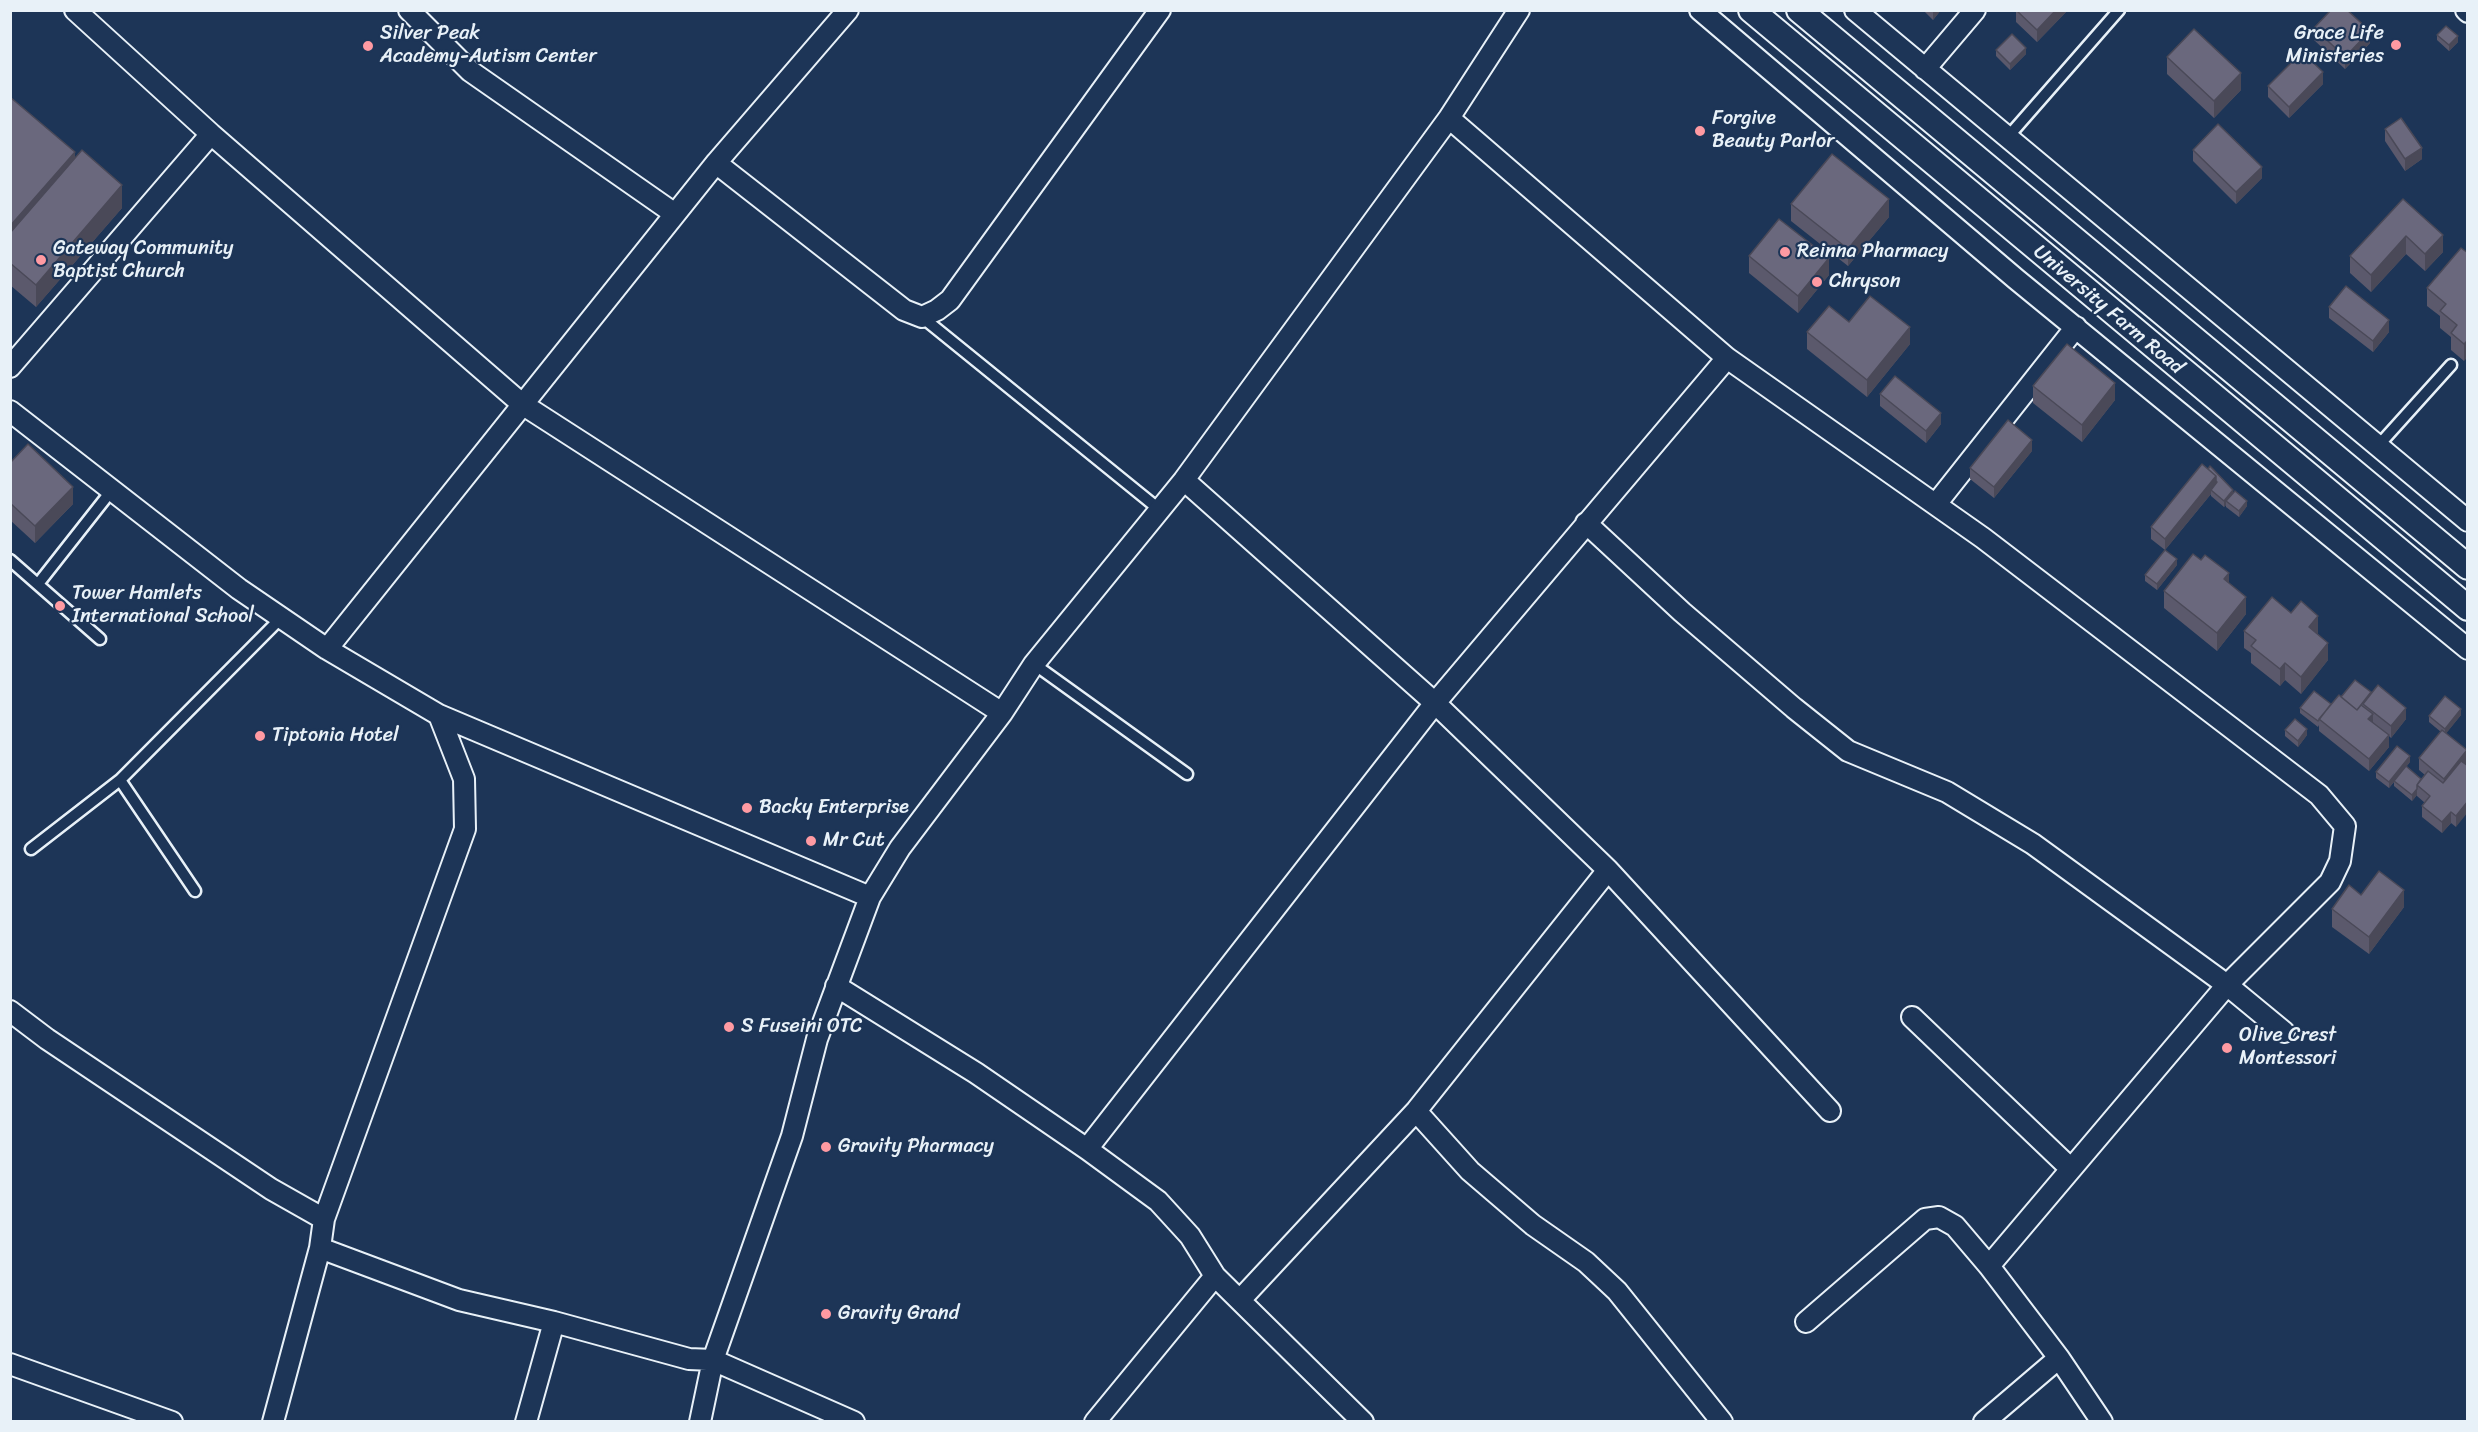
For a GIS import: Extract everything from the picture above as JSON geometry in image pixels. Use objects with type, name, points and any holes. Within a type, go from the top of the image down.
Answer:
[{"type":"street","points":[[75,10],[212,134],[522,405],[1002,713]]},
{"type":"street","points":[[409,10],[470,71],[675,214]]},
{"type":"street","points":[[327,649],[716,163],[848,10]]},
{"type":"street","points":[[716,163],[903,310],[922,317],[937,310],[950,300],[1160,10]]},
{"type":"street","points":[[700,1422],[713,1360],[792,1136],[817,1039],[870,897],[900,848],[1002,713],[1034,664],[1184,480],[1449,118],[1519,10]]},
{"type":"street","points":[[1700,10],[2076,327],[2468,649]]},
{"type":"street","name":"University Farm Road","points":[[1751,10],[2468,608]]},
{"type":"street","name":"University Farm Road","points":[[1799,10],[2468,567]]},
{"type":"street","points":[[1855,10],[2468,521]]},
{"type":"street","points":[[1925,69],[1975,10]]},
{"type":"street","points":[[1449,118],[1727,358],[1936,504],[2319,795],[2345,826],[2340,861],[2330,882],[2227,985],[1989,1266]]},
{"type":"street","points":[[10,367],[212,134]]},
{"type":"street","points":[[1936,504],[2076,327]]},
{"type":"street","points":[[1087,1149],[1435,703],[1727,358]]},
{"type":"street","points":[[10,411],[238,589],[327,649],[439,716],[870,897]]},
{"type":"street","points":[[1184,480],[1435,703],[1608,870],[1830,1111]]},
{"type":"street","points":[[1586,523],[1682,612],[1794,708],[1848,750],[1947,792],[2033,844],[2227,985],[2284,1032]]},
{"type":"street","points":[[273,1422],[320,1248],[324,1219],[465,829],[464,779],[439,716]]},
{"type":"street","points":[[1240,1300],[1416,1111],[1608,870]]},
{"type":"street","points":[[836,986],[976,1073],[1158,1201],[1190,1236],[1215,1276],[1363,1422]]},
{"type":"street","points":[[10,1011],[47,1039],[271,1189],[324,1219]]},
{"type":"street","points":[[1912,1017],[2071,1169]]},
{"type":"street","points":[[1416,1111],[1470,1171],[1533,1225],[1586,1262],[1617,1291],[1722,1422]]},
{"type":"street","points":[[1806,1322],[1925,1219],[1940,1217],[1955,1226],[1989,1266],[2059,1358],[2103,1422]]},
{"type":"street","points":[[320,1248],[459,1300],[554,1322],[688,1359],[713,1360],[854,1422]]},
{"type":"street","points":[[1095,1422],[1215,1276]]},
{"type":"street","points":[[526,1422],[554,1322]]},
{"type":"street","points":[[1984,1422],[2059,1358]]},
{"type":"street","points":[[10,1364],[172,1422]]},
{"type":"lane","points":[[2007,138],[2119,10]]},
{"type":"lane","points":[[922,317],[1160,510]]},
{"type":"lane","points":[[2378,446],[2451,365]]},
{"type":"lane","points":[[38,584],[112,490]]},
{"type":"lane","points":[[10,560],[100,639]]},
{"type":"lane","points":[[31,849],[120,780],[281,618]]},
{"type":"lane","points":[[1034,664],[1187,774]]},
{"type":"lane","points":[[120,780],[195,891]]},
{"type":"building","points":[[2016,10],[2056,10],[2037,30]]},
{"type":"building","points":[[2331,10],[2347,10],[2370,31],[2345,57],[2314,28]]},
{"type":"building","points":[[2446,26],[2458,36],[2449,45],[2437,35]]},
{"type":"building","points":[[2194,29],[2241,73],[2214,101],[2167,57]]},
{"type":"building","points":[[2012,34],[2026,48],[2010,64],[1996,50]]},
{"type":"building","points":[[2302,52],[2323,72],[2289,107],[2268,86]]},
{"type":"building","points":[[10,97],[75,152],[10,226]]},
{"type":"building","points":[[2401,118],[2422,148],[2405,159],[2385,129]]},
{"type":"building","points":[[2218,124],[2262,167],[2236,192],[2193,150]]},
{"type":"building","points":[[82,150],[122,185],[36,285],[10,263],[10,233]]},
{"type":"building","points":[[1832,154],[1889,199],[1848,249],[1791,204]]},
{"type":"building","points":[[2403,199],[2443,235],[2425,254],[2406,236],[2371,275],[2350,256]]},
{"type":"building","points":[[1779,219],[1829,258],[1798,296],[1749,256]]},
{"type":"building","points":[[2461,248],[2468,253],[2468,340],[2464,344],[2451,333],[2457,325],[2440,311],[2446,304],[2427,288]]},
{"type":"building","points":[[2346,286],[2389,320],[2373,341],[2329,307]]},
{"type":"building","points":[[1870,296],[1910,327],[1867,380],[1807,332],[1829,306],[1849,322]]},
{"type":"building","points":[[2067,344],[2115,383],[2082,425],[2033,386]]},
{"type":"building","points":[[1895,376],[1941,413],[1926,431],[1880,394]]},
{"type":"building","points":[[2008,420],[2032,440],[1994,487],[1970,468]]},
{"type":"building","points":[[28,444],[73,487],[35,526],[10,503],[10,463]]},
{"type":"building","points":[[2202,464],[2216,476],[2165,539],[2151,527]]},
{"type":"building","points":[[2210,466],[2233,490],[2224,501],[2211,490],[2217,482],[2216,476],[2208,469]]},
{"type":"building","points":[[2235,491],[2247,501],[2239,511],[2226,501]]},
{"type":"building","points":[[2165,550],[2177,559],[2157,584],[2145,575]]},
{"type":"building","points":[[2193,554],[2201,560],[2205,555],[2229,573],[2224,579],[2246,597],[2217,633],[2164,591]]},
{"type":"building","points":[[2272,597],[2291,613],[2301,601],[2318,616],[2309,627],[2328,643],[2301,677],[2285,663],[2280,669],[2251,646],[2256,640],[2244,631]]},
{"type":"building","points":[[2355,680],[2371,692],[2357,710],[2341,697]]},
{"type":"building","points":[[2378,685],[2406,708],[2391,726],[2363,704]]},
{"type":"building","points":[[2314,691],[2331,704],[2318,721],[2300,708]]},
{"type":"building","points":[[2339,695],[2357,710],[2361,705],[2373,714],[2368,719],[2389,735],[2369,759],[2319,719]]},
{"type":"building","points":[[2445,696],[2461,709],[2445,729],[2429,716]]},
{"type":"building","points":[[2295,719],[2307,729],[2298,741],[2285,730]]},
{"type":"building","points":[[2442,730],[2467,750],[2444,779],[2419,758]]},
{"type":"building","points":[[2397,746],[2410,756],[2389,782],[2376,772]]},
{"type":"building","points":[[2461,761],[2468,766],[2468,801],[2456,816],[2451,812],[2442,822],[2422,806],[2430,796],[2417,785],[2428,771],[2443,783]]},
{"type":"building","points":[[2406,766],[2421,779],[2412,795],[2394,781]]},
{"type":"building","points":[[2379,871],[2404,890],[2369,937],[2332,909],[2349,885],[2361,895]]},
{"type":"place","name":"Grace Life Ministeries","points":[[2396,45]]},
{"type":"place","name":"Silver Peak Academy-Autism Center","points":[[368,46]]},
{"type":"place","name":"Forgive Beauty Parlor","points":[[1700,131]]},
{"type":"place","name":"Reinna Pharmacy","points":[[1785,252]]},
{"type":"place","name":"Gateway Community Baptist Church","points":[[41,260]]},
{"type":"place","name":"Chryson","points":[[1817,282]]},
{"type":"place","name":"Tower Hamlets International School","points":[[60,606]]},
{"type":"place","name":"Tiptonia Hotel","points":[[260,736]]},
{"type":"place","name":"Backy Enterprise","points":[[747,808]]},
{"type":"place","name":"Mr Cut","points":[[811,841]]},
{"type":"place","name":"S Fuseini OTC","points":[[729,1027]]},
{"type":"place","name":"Olive Crest Montessori","points":[[2227,1048]]},
{"type":"place","name":"Gravity Pharmacy","points":[[826,1147]]},
{"type":"place","name":"Gravity Grand","points":[[826,1314]]}]
